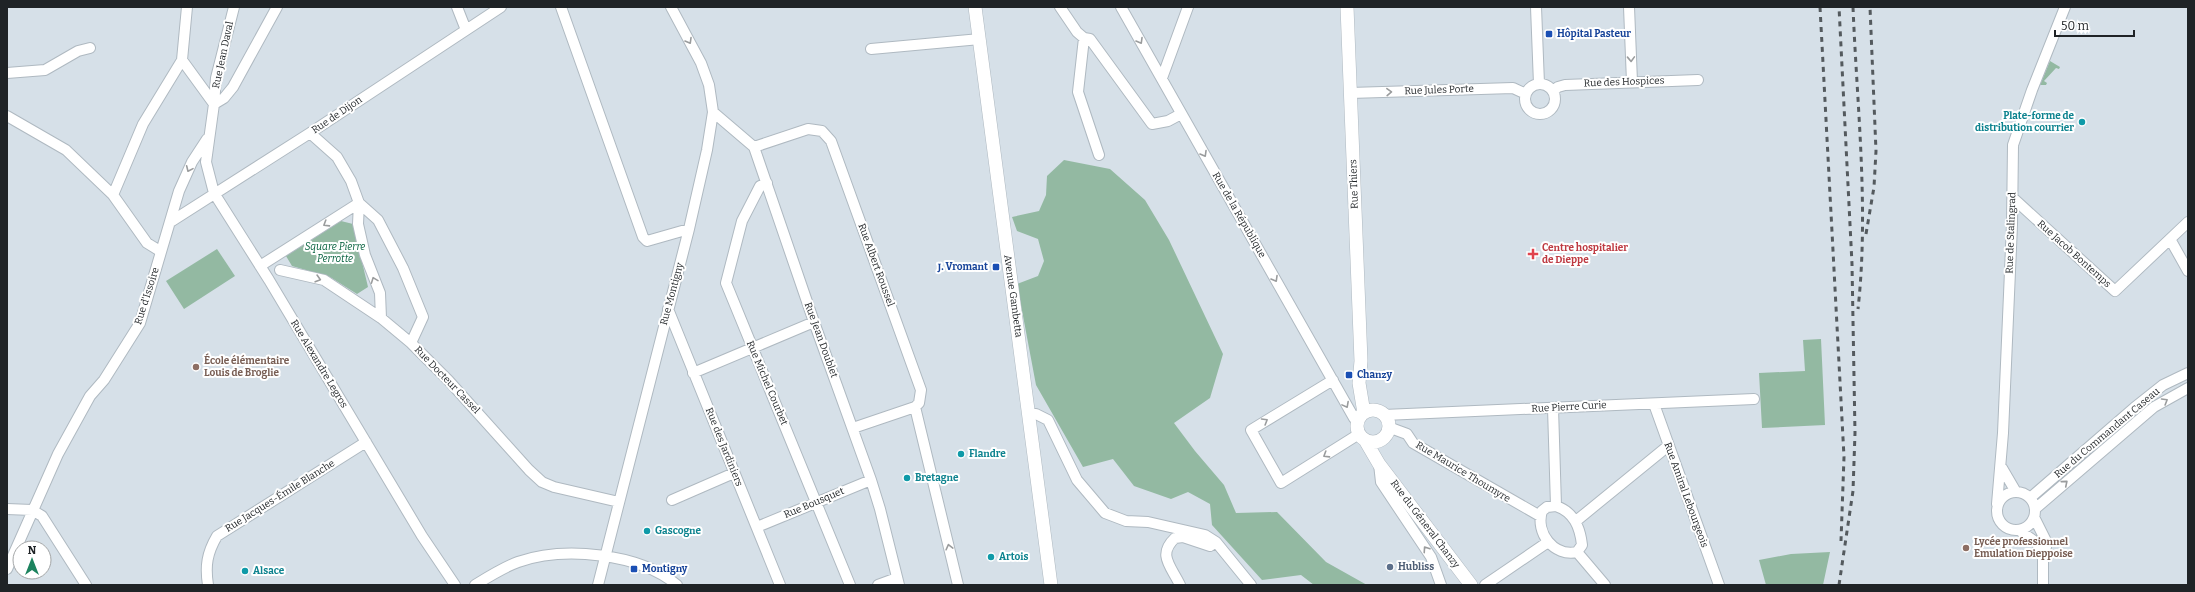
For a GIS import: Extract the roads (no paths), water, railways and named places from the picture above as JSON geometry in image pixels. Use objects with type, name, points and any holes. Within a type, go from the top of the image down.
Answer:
[{"type":"main road","name":"Avenue Gambetta","points":[[975,7],[1051,585]]},
{"type":"main road","name":"Rue Thiers","points":[[1347,7],[1361,361],[1359,383],[1370,423]]},
{"type":"main road","points":[[1370,423],[1373,442],[1382,439],[1379,464]]},
{"type":"main road","name":"Rue du Géneral Chanzy","points":[[1370,423],[1379,464],[1471,585]]},
{"type":"street","points":[[113,195],[143,124],[182,60],[186,7]]},
{"type":"street","name":"Rue Jean Daval","points":[[214,104],[216,78],[234,7]]},
{"type":"street","points":[[182,60],[214,104],[224,98],[233,87],[277,7]]},
{"type":"street","points":[[457,7],[466,30]]},
{"type":"street","name":"Rue de Dijon","points":[[172,221],[310,133],[501,7]]},
{"type":"street","points":[[561,7],[643,237],[647,241],[654,240],[689,229]]},
{"type":"street","name":"Rue Montigny","points":[[598,585],[689,229],[708,150],[713,112],[709,85],[701,63],[671,7]]},
{"type":"street","points":[[1060,7],[1084,38],[1090,39],[1152,124],[1168,121],[1181,114]]},
{"type":"street","name":"Rue de la République","points":[[1121,7],[1333,380],[1370,423]]},
{"type":"street","points":[[1162,78],[1188,7]]},
{"type":"street","points":[[1536,7],[1539,84]]},
{"type":"street","points":[[1629,7],[1632,82]]},
{"type":"street","name":"Rue de Stalingrad","points":[[1997,504],[1998,481],[2002,468],[2013,198],[2013,145],[2016,132],[2065,7]]},
{"type":"street","points":[[1084,38],[1078,92],[1099,155]]},
{"type":"street","points":[[871,49],[980,39]]},
{"type":"street","points":[[7,73],[45,70],[78,51],[90,48]]},
{"type":"street","name":"Rue des Hospices","points":[[1553,92],[1558,87],[1565,85],[1698,80]]},
{"type":"street","points":[[1539,84],[1547,86],[1553,92],[1554,104],[1550,110],[1543,114],[1535,113],[1529,109],[1526,102],[1526,94],[1531,87],[1539,84]]},
{"type":"street","name":"Rue Jules Porte","points":[[1350,93],[1513,88],[1526,94]]},
{"type":"street","name":"Rue d'Issoire","points":[[7,569],[58,454],[87,403],[140,323],[160,251],[172,221],[179,192],[192,162],[209,136],[214,104]]},
{"type":"street","name":"Rue Jean Doublet","points":[[713,112],[754,147],[814,322],[854,428],[880,508],[898,581]]},
{"type":"street","points":[[7,116],[66,150],[113,195],[147,243],[160,251]]},
{"type":"street","name":"Rue Albert Roussel","points":[[754,147],[808,129],[822,131],[831,141],[920,390],[919,403],[915,407]]},
{"type":"street","points":[[310,133],[337,157],[351,181],[359,203],[358,224],[365,255],[380,293],[382,318]]},
{"type":"street","name":"Rue Alexandre Legros","points":[[209,136],[206,162],[214,193],[269,280],[422,536],[455,585]]},
{"type":"street","name":"Rue Michel Courbet","points":[[767,183],[760,186],[742,221],[726,283],[817,501],[850,585]]},
{"type":"street","name":"Rue Jacob Bontemps","points":[[2013,198],[2115,291],[2188,222]]},
{"type":"street","points":[[260,266],[359,203]]},
{"type":"street","points":[[359,203],[378,220],[403,268],[423,317],[411,343]]},
{"type":"street","points":[[2170,239],[2188,270]]},
{"type":"street","points":[[269,280],[280,270],[274,258]]},
{"type":"street","name":"Rue Docteur Cassel","points":[[280,270],[324,280],[382,318],[411,343],[454,386],[529,470],[542,482],[554,487],[619,502]]},
{"type":"street","name":"Rue des Jardiniers","points":[[668,309],[780,585]]},
{"type":"street","points":[[693,373],[814,322]]},
{"type":"street","name":"Rue du Commandant Caseau","points":[[2030,498],[2134,408],[2164,385],[2188,373]]},
{"type":"street","points":[[1333,380],[1251,430],[1281,483],[1370,423]]},
{"type":"street","name":"Rue du Commandant Caseau","points":[[2035,513],[2154,407],[2188,388]]},
{"type":"street","name":"Rue Pierre Curie","points":[[1370,423],[1553,408],[1754,399]]},
{"type":"street","name":"Rue Amiral Lebourgeois","points":[[1654,404],[1719,585]]},
{"type":"street","points":[[854,428],[915,407],[958,585]]},
{"type":"street","points":[[1553,408],[1556,506]]},
{"type":"street","points":[[1029,414],[1036,414],[1048,420],[1077,480],[1105,513],[1126,520],[1148,522],[1205,535],[1216,542],[1251,585]]},
{"type":"street","name":"Rue Maurice Thoumyre","points":[[1370,423],[1407,434],[1413,443],[1540,516]]},
{"type":"street","name":"Rue Jacques-Émile Blanche","points":[[208,585],[206,560],[209,550],[217,536],[366,442]]},
{"type":"street","points":[[1576,521],[1668,446]]},
{"type":"street","points":[[1379,464],[1381,482],[1430,556],[1441,585]]},
{"type":"street","points":[[2002,468],[2016,492]]},
{"type":"street","points":[[672,500],[734,473]]},
{"type":"street","name":"Rue Bousquet","points":[[757,527],[871,480]]},
{"type":"street","points":[[2035,513],[2028,526],[2019,530],[2010,530],[2000,523],[1996,511],[1997,504],[2005,495],[2021,492],[2030,498],[2047,543],[2043,558],[2043,585]]},
{"type":"street","points":[[1556,506],[1568,513],[1576,521],[1582,544],[1577,552],[1563,553],[1555,550],[1548,542],[1540,524],[1540,516],[1542,511],[1547,507],[1556,506]]},
{"type":"street","points":[[7,509],[32,510],[42,516],[86,585]]},
{"type":"street","points":[[2019,530],[2037,543],[2043,558]]},
{"type":"street","points":[[1180,585],[1165,555],[1167,546],[1175,538],[1183,538],[1210,546],[1216,542]]},
{"type":"street","points":[[1485,585],[1548,542]]},
{"type":"street","points":[[1577,552],[1605,585]]},
{"type":"street","points":[[475,585],[517,562],[540,556],[576,554],[606,556],[637,564],[654,571],[677,585]]},
{"type":"street","points":[[878,585],[898,581]]},
{"type":"railway","points":[[1820,7],[1844,457],[1841,541]]},
{"type":"railway","points":[[1839,7],[1852,264],[1855,433],[1853,491],[1839,585]]},
{"type":"railway","points":[[1853,7],[1862,196],[1861,271],[1858,309]]},
{"type":"railway","points":[[1866,234],[1874,187],[1876,151],[1870,7]]},
{"type":"place","name":"Hôpital Pasteur","points":[[1549,34]]},
{"type":"place","name":"Plate-forme de distribution courrier","points":[[2082,122]]},
{"type":"place","name":"Centre hospitalier de Dieppe","points":[[1533,254]]},
{"type":"place","name":"J. Vromant","points":[[996,267]]},
{"type":"place","name":"École élémentaire Louis de Broglie","points":[[196,367]]},
{"type":"place","name":"Chanzy","points":[[1349,375]]},
{"type":"place","name":"Flandre","points":[[961,454]]},
{"type":"place","name":"Bretagne","points":[[907,478]]},
{"type":"place","name":"Gascogne","points":[[647,531]]},
{"type":"place","name":"Lycée professionnel Emulation Dieppoise","points":[[1966,548]]},
{"type":"place","name":"Artois","points":[[991,557]]},
{"type":"place","name":"Hubliss","points":[[1390,567]]},
{"type":"place","name":"Montigny","points":[[634,569]]},
{"type":"place","name":"Alsace","points":[[245,571]]},
{"type":"park label","name":"Square Pierre Perrotte","points":[[335,252]]}]
